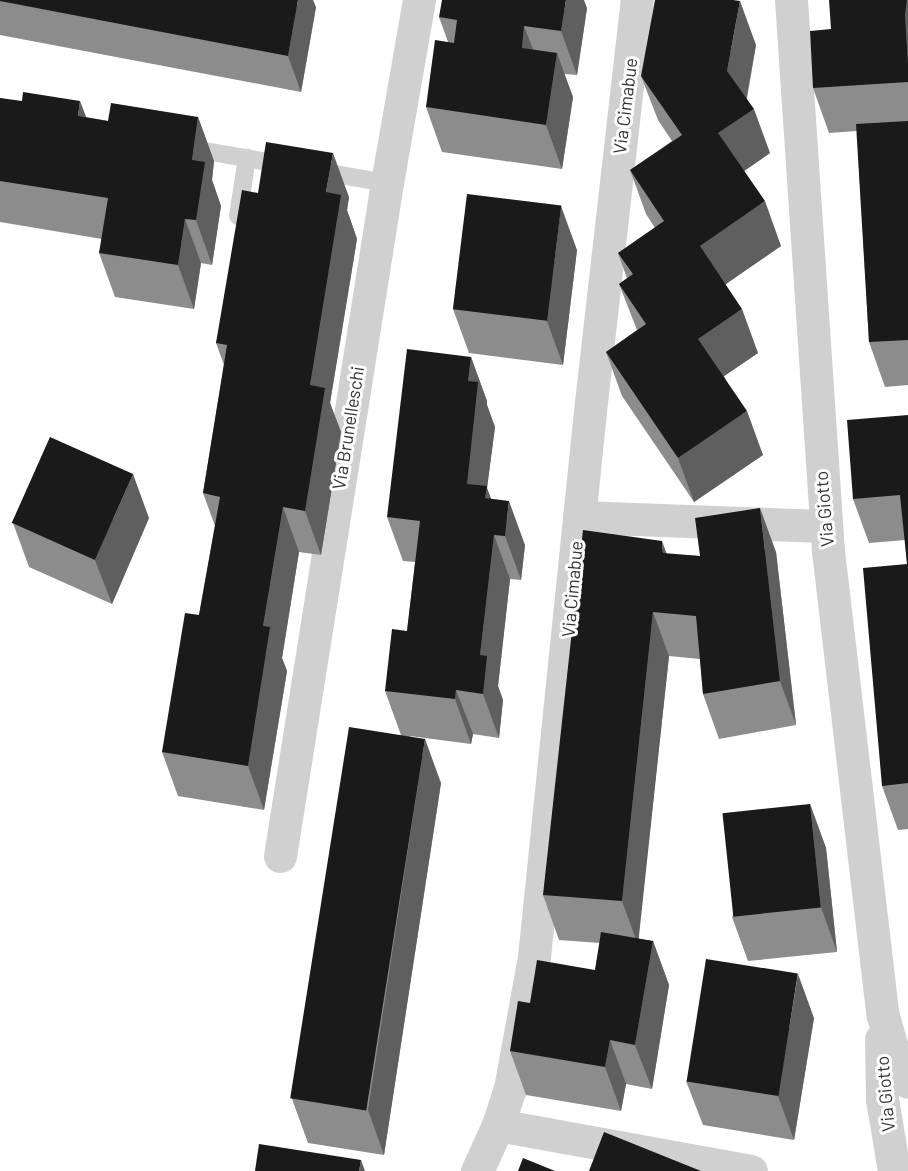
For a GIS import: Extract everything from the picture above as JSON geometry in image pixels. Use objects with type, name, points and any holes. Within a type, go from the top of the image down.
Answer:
[{"type":"street","name":"Via Brunelleschi","points":[[280,856],[387,183],[419,0]]},
{"type":"street","name":"Via Cimabue","points":[[477,1171],[498,1125],[514,1069],[534,957],[579,517],[637,0]]},
{"type":"street","name":"Via Giotto","points":[[791,0],[825,526],[883,1016],[881,1080],[894,1171]]},
{"type":"street","points":[[579,517],[825,526]]},
{"type":"street","name":"Via Giotto","points":[[883,1016],[895,1058],[908,1082]]},
{"type":"street","points":[[498,1125],[751,1171]]},
{"type":"lane","points":[[165,144],[387,183]]},
{"type":"lane","points":[[235,236],[247,158]]},
{"type":"building","points":[[0,0],[298,0],[288,56]]},
{"type":"building","points":[[442,0],[566,0],[561,31],[524,26],[522,48],[557,53],[546,125],[426,107],[435,40],[454,43],[457,20],[439,17]]},
{"type":"building","points":[[655,0],[740,1],[727,71],[754,109],[718,133],[765,201],[700,246],[742,309],[698,339],[747,411],[678,458],[606,352],[646,324],[619,284],[633,274],[618,253],[664,221],[630,170],[682,135],[641,76]]},
{"type":"building","points":[[829,0],[907,0],[905,15],[908,82],[813,88],[810,31],[831,29]]},
{"type":"building","points":[[23,92],[80,101],[78,116],[108,121],[111,103],[198,117],[192,160],[205,162],[196,220],[185,219],[178,265],[99,253],[108,198],[0,181],[0,98],[22,101]]},
{"type":"building","points":[[908,121],[908,340],[869,342],[856,124]]},
{"type":"building","points":[[266,142],[333,153],[326,192],[341,195],[310,385],[325,388],[305,511],[283,507],[263,626],[270,627],[248,766],[162,752],[185,613],[199,615],[220,497],[203,493],[227,345],[216,343],[242,190],[258,193]]},
{"type":"building","points":[[467,194],[561,206],[547,321],[453,309]]},
{"type":"building","points":[[407,349],[471,357],[468,381],[478,382],[467,484],[487,486],[485,498],[509,501],[505,536],[494,535],[480,655],[487,656],[483,694],[456,690],[455,699],[385,691],[392,629],[407,631],[420,521],[387,517]]},
{"type":"building","points":[[908,415],[908,783],[882,786],[863,568],[907,564],[900,495],[853,499],[847,420]]},
{"type":"building","points":[[50,437],[133,474],[95,560],[12,523]]},
{"type":"building","points":[[760,508],[780,681],[703,694],[696,616],[653,612],[622,901],[543,895],[583,530],[662,541],[663,553],[700,556],[695,518]]},
{"type":"building","points":[[349,727],[425,739],[366,1110],[290,1098]]},
{"type":"building","points":[[810,804],[821,907],[733,917],[722,813]]},
{"type":"building","points":[[601,932],[653,941],[635,1045],[610,1040],[605,1067],[510,1051],[518,1001],[530,1003],[537,960],[595,970]]},
{"type":"building","points":[[706,959],[798,974],[778,1096],[687,1081]]},
{"type":"building","points":[[604,1132],[701,1171],[589,1171]]},
{"type":"building","points":[[259,1144],[361,1160],[359,1171],[255,1171]]},
{"type":"building","points":[[523,1158],[555,1171],[518,1171]]}]
